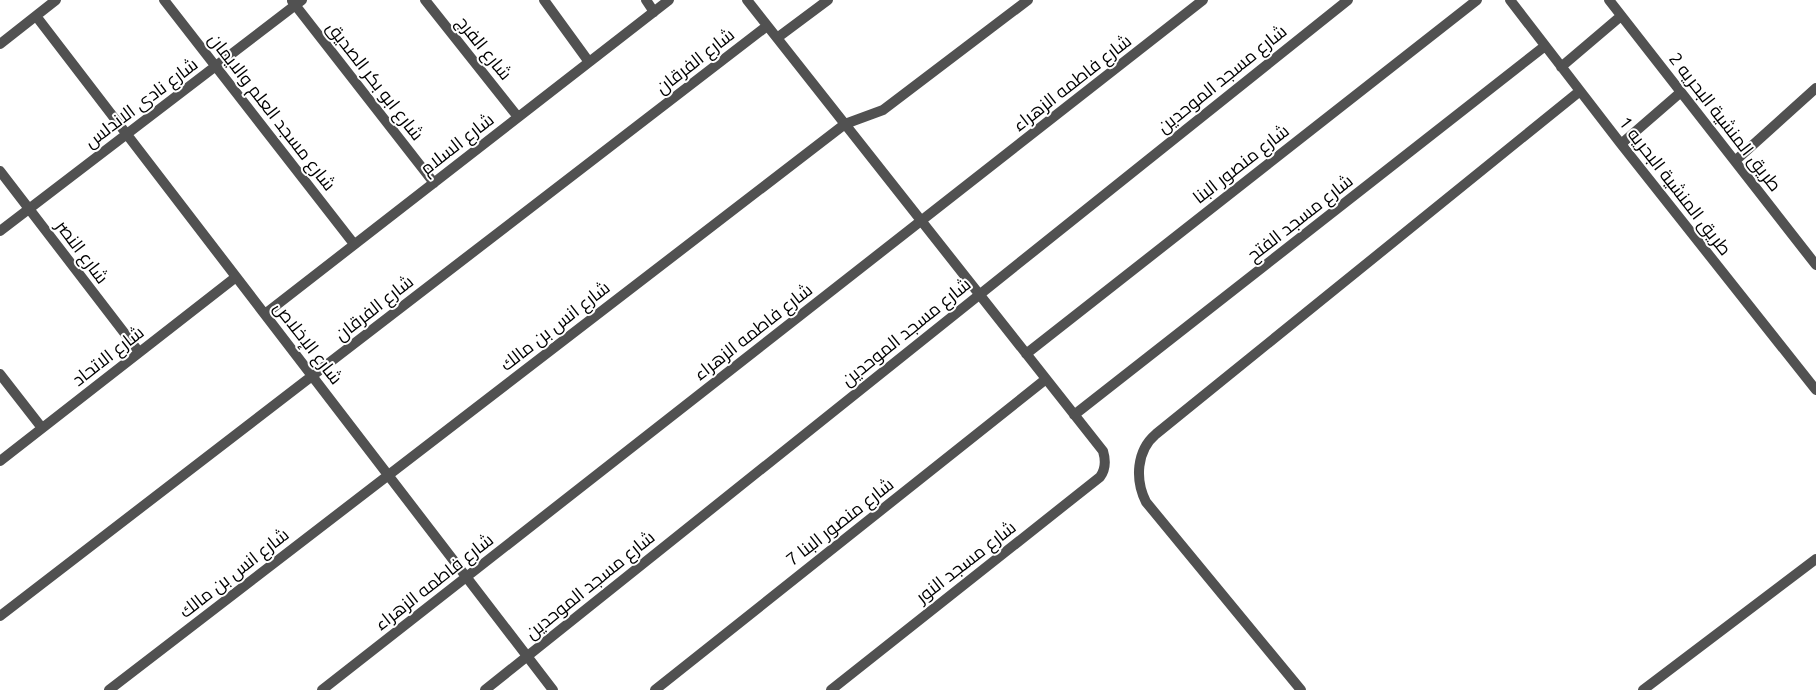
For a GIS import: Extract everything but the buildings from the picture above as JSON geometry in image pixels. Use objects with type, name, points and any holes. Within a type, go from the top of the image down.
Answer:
[{"type":"street","points":[[0,44],[56,0]]},
{"type":"street","name":"شارع مسجد العلم والايمان","points":[[164,0],[354,244]]},
{"type":"street","name":"شارع الفرج","points":[[425,0],[518,117]]},
{"type":"street","points":[[544,0],[589,62]]},
{"type":"street","points":[[646,0],[654,12]]},
{"type":"street","name":"شارع السلام","points":[[265,314],[669,0]]},
{"type":"street","points":[[747,0],[1074,415]]},
{"type":"street","points":[[777,38],[828,0]]},
{"type":"street","name":"شارع انس بن مالك","points":[[109,690],[845,124],[882,110],[1028,0]]},
{"type":"street","name":"شارع فاطمه الزهراء","points":[[322,690],[1204,0]]},
{"type":"street","name":"شارع مسجد الموحدين","points":[[485,690],[1348,0]]},
{"type":"street","name":"شارع منصور البنا","points":[[1026,354],[1476,0]]},
{"type":"street","name":"طريق المنشية البحريه 1","points":[[1510,0],[1621,144],[1816,390]]},
{"type":"street","name":"طريق المنشية البحريه 2","points":[[1609,0],[1816,265]]},
{"type":"street","name":"شارع نادى الاندلس","points":[[0,231],[216,66],[296,2]]},
{"type":"street","name":"شارع ابو بكر الصديق","points":[[296,2],[434,182]]},
{"type":"street","name":"شارع الإخلاص","points":[[36,16],[553,690]]},
{"type":"street","points":[[1562,67],[1621,16]]},
{"type":"street","name":"شارع الفرقان","points":[[0,616],[767,26]]},
{"type":"street","name":"شارع مسجد الفتح","points":[[1074,415],[1545,46]]},
{"type":"street","points":[[1735,161],[1816,88]]},
{"type":"street","points":[[1301,690],[1146,502],[1141,492],[1139,463],[1148,440],[1580,91]]},
{"type":"street","points":[[1621,144],[1681,92]]},
{"type":"street","name":"شارع النصر","points":[[0,171],[139,352]]},
{"type":"street","name":"شارع الاتحاد","points":[[0,461],[236,277]]},
{"type":"street","points":[[0,374],[42,428]]},
{"type":"street","name":"شارع منصور البنا 7","points":[[655,690],[1046,379]]},
{"type":"street","name":"شارع مسجد النور","points":[[832,690],[1100,477],[1105,466],[1103,452],[1074,415]]},
{"type":"street","points":[[1643,690],[1816,559]]}]
